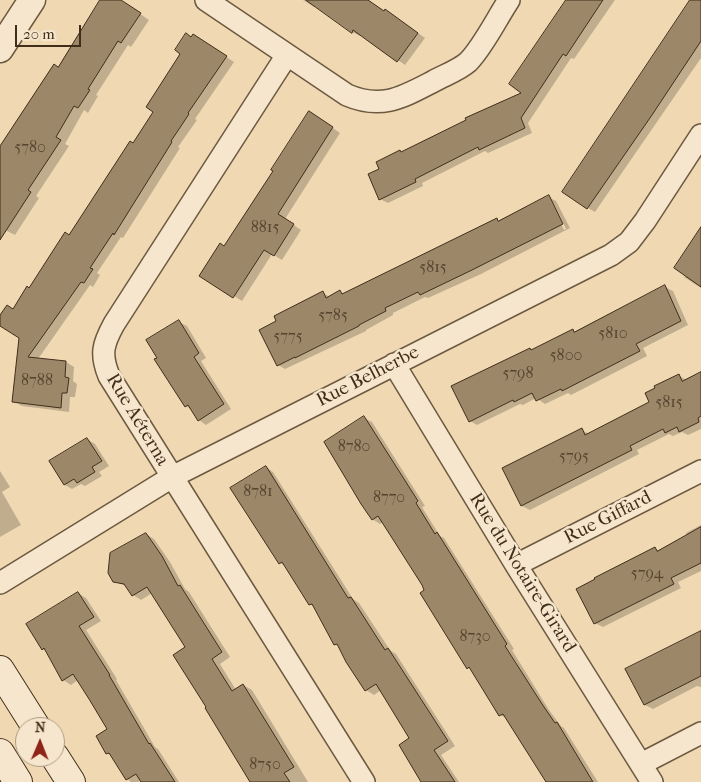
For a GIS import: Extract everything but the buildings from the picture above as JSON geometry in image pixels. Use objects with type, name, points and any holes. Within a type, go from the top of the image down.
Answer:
[{"type":"main road","points":[[0,670],[30,717]]},
{"type":"main road","points":[[0,753],[18,782]]},
{"type":"main road","points":[[61,767],[70,782]]},
{"type":"street","points":[[0,49],[32,0]]},
{"type":"street","points":[[206,0],[347,94],[360,100],[374,102],[402,97],[468,62],[509,0]]},
{"type":"street","name":"Rue Aéterna","points":[[287,55],[114,324],[103,351],[104,364],[109,376],[364,782]]},
{"type":"street","name":"Rue Belherbe","points":[[0,584],[172,477],[610,255],[629,242],[645,221],[701,135]]},
{"type":"street","name":"Rue du Notaire-Girard","points":[[394,364],[516,565],[652,782]]},
{"type":"street","name":"Rue Giffard","points":[[516,565],[701,471]]},
{"type":"street","points":[[641,764],[701,733]]}]
